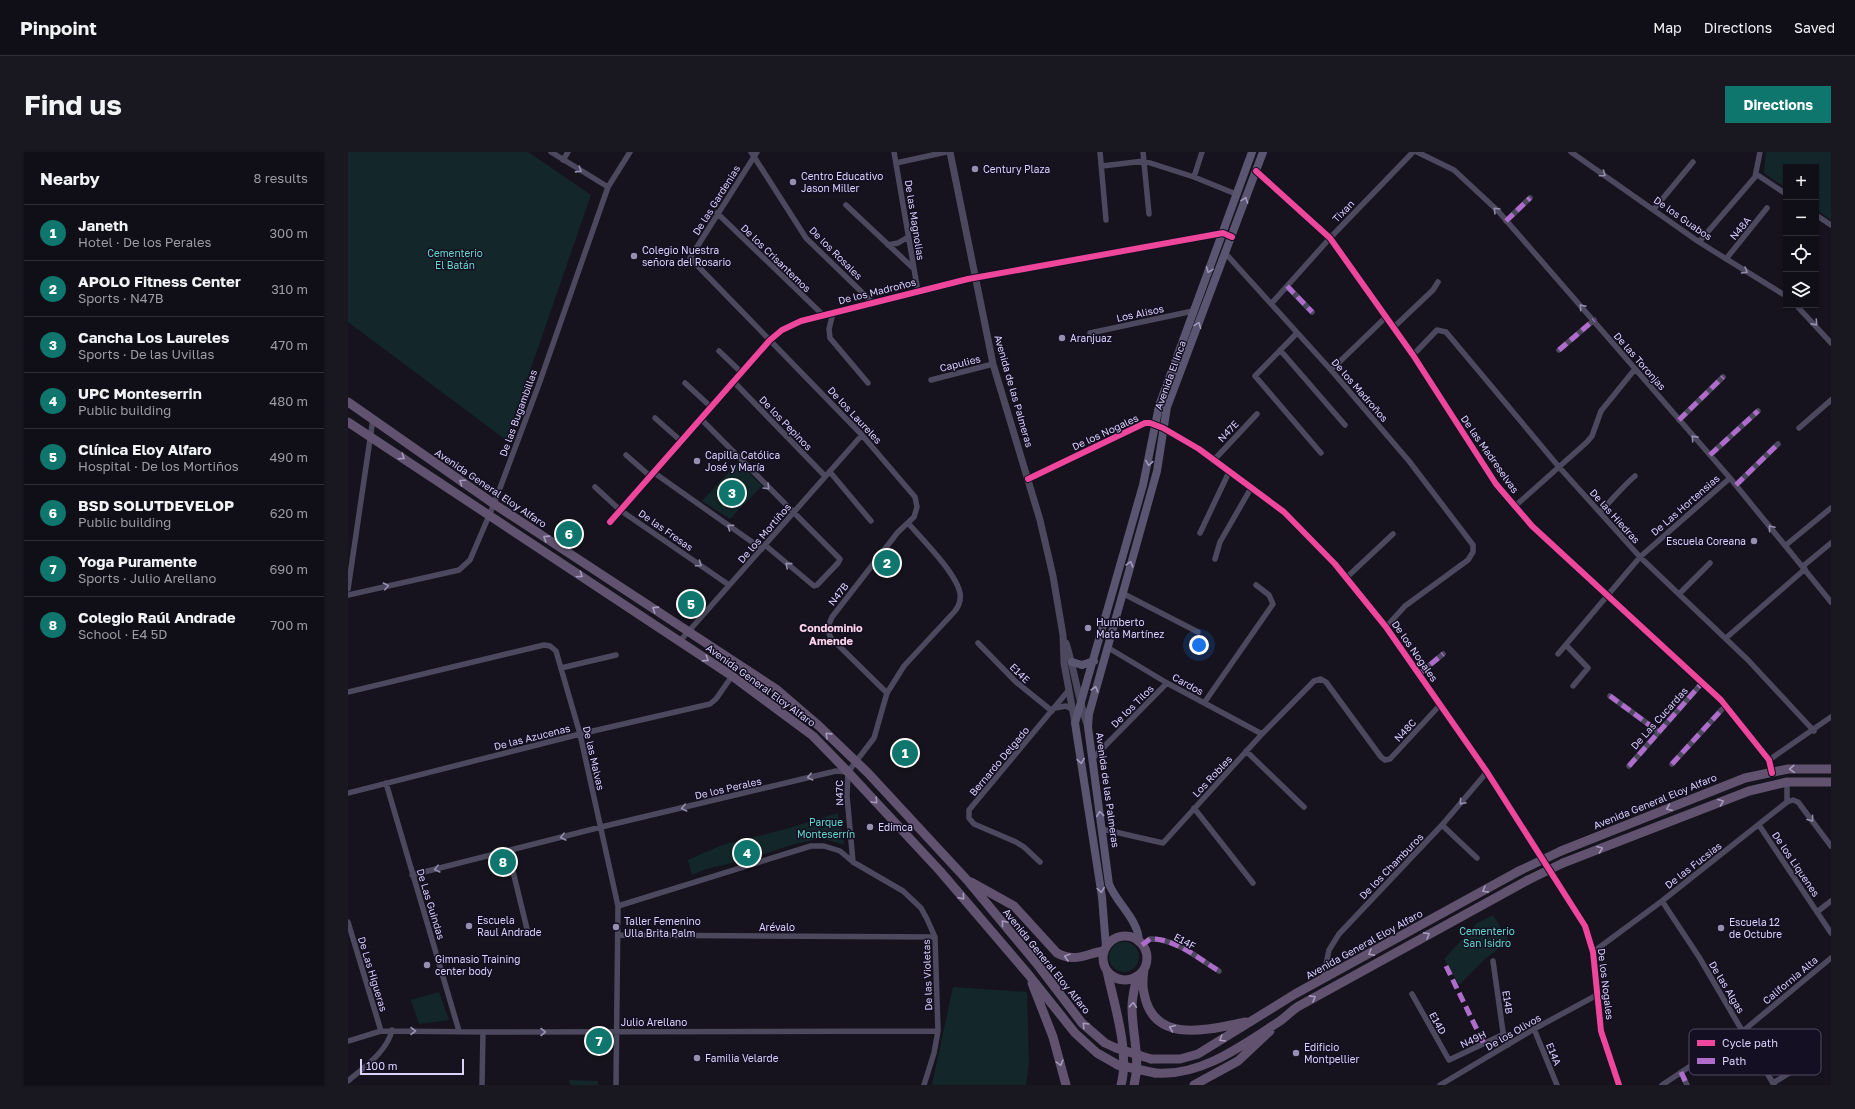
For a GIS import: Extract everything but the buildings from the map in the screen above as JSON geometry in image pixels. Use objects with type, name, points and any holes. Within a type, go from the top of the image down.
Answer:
[{"type":"main road","name":"Avenida El Inca","points":[[1075,723],[1094,661],[1146,475],[1159,406],[1252,152]]},
{"type":"main road","name":"Avenida El Inca","points":[[1088,727],[1093,696],[1157,471],[1163,428],[1168,407],[1263,152]]},
{"type":"main road","name":"Avenida General Eloy Alfaro","points":[[348,402],[494,504],[776,689],[857,761],[968,881],[1037,964],[1082,1023],[1105,1043],[1151,1059],[1180,1059],[1198,1054],[1323,979],[1519,871],[1561,851],[1731,782],[1788,769],[1831,768]]},
{"type":"main road","name":"Avenida General Eloy Alfaro","points":[[348,422],[732,676],[813,736],[940,871],[1028,974],[1075,1032],[1097,1053],[1118,1065],[1155,1074],[1186,1072],[1222,1056],[1281,1020],[1299,1006],[1528,880],[1563,863],[1749,791],[1786,782],[1831,782]]},
{"type":"main road","points":[[1072,662],[1082,666],[1094,661]]},
{"type":"main road","name":"Avenida de las Palmeras","points":[[1075,723],[1102,896],[1105,949],[1103,961],[1107,971],[1122,1042],[1124,1074],[1121,1085]]},
{"type":"main road","name":"Avenida de las Palmeras","points":[[1088,727],[1109,884],[1114,896],[1136,925],[1139,932],[1146,956],[1143,992],[1146,1003],[1158,1020],[1180,1031],[1197,1031],[1252,1022]]},
{"type":"main road","points":[[968,881],[1014,906],[1057,953],[1063,957],[1069,959],[1079,958],[1105,949],[1110,942],[1122,936],[1134,938],[1141,943]]},
{"type":"main road","points":[[1107,971],[1118,979],[1131,979],[1137,976],[1144,969]]},
{"type":"main road","points":[[1028,974],[1053,1037],[1066,1085]]},
{"type":"main road","points":[[1134,1085],[1138,1073],[1138,1062],[1132,1006],[1137,976]]},
{"type":"main road","points":[[1194,1085],[1238,1061],[1251,1051],[1281,1020]]},
{"type":"street","points":[[551,152],[608,188]]},
{"type":"street","points":[[563,160],[568,152]]},
{"type":"street","name":"De las Bugambillas","points":[[348,595],[459,570],[470,560],[494,504],[539,384],[608,188],[630,152]]},
{"type":"street","name":"De las Magnolias","points":[[894,152],[918,292]]},
{"type":"street","points":[[896,163],[946,152]]},
{"type":"street","name":"Avenida de las Palmeras","points":[[950,152],[974,278],[993,364],[1028,479],[1053,576],[1063,635],[1064,663],[1068,692],[1075,723]]},
{"type":"street","points":[[1100,152],[1106,220]]},
{"type":"street","points":[[1143,152],[1149,214]]},
{"type":"street","points":[[1194,177],[1202,152]]},
{"type":"street","name":"Tixan","points":[[1272,303],[1330,238],[1413,152]]},
{"type":"street","name":"De las Toronjas","points":[[1417,152],[1454,170],[1506,221],[1594,320],[1736,485],[1831,602]]},
{"type":"street","name":"De los Guabos","points":[[1571,152],[1699,242],[1783,294]]},
{"type":"street","points":[[1699,242],[1756,174],[1760,152]]},
{"type":"street","name":"De las Gardenias","points":[[690,258],[754,153]]},
{"type":"street","name":"De los Rosales","points":[[754,153],[806,238],[873,303]]},
{"type":"street","points":[[1102,166],[1144,161],[1194,177],[1236,194]]},
{"type":"street","points":[[1654,209],[1693,162]]},
{"type":"street","name":"De las Madreselvas","points":[[1256,171],[1330,238],[1394,327],[1496,484],[1514,507],[1606,596],[1726,705],[1769,760]]},
{"type":"street","points":[[1756,174],[1783,192]]},
{"type":"street","points":[[1506,221],[1530,198]]},
{"type":"street","points":[[846,205],[913,268]]},
{"type":"street","name":"N48A","points":[[1726,259],[1767,208]]},
{"type":"street","name":"De los Crisantemos","points":[[717,214],[823,315]]},
{"type":"street","points":[[1819,216],[1831,225]]},
{"type":"street","points":[[1223,233],[1232,237]]},
{"type":"street","name":"De los Madroños","points":[[610,522],[770,340],[792,325],[823,315],[974,278],[1223,233]]},
{"type":"street","points":[[888,245],[898,243],[908,237]]},
{"type":"street","name":"De los Madroños","points":[[1226,254],[1272,303],[1409,461],[1473,545],[1473,552],[1468,560],[1405,606],[1386,627]]},
{"type":"street","name":"De los Laureles","points":[[690,258],[862,435],[914,495],[916,500],[916,510],[908,523]]},
{"type":"street","points":[[1394,327],[1432,290],[1438,282]]},
{"type":"street","points":[[1287,286],[1312,312]]},
{"type":"street","points":[[1799,308],[1831,344]]},
{"type":"street","name":"Los Alisos","points":[[1090,333],[1193,311]]},
{"type":"street","points":[[833,313],[829,329],[830,338],[868,383]]},
{"type":"street","points":[[1331,370],[1386,317]]},
{"type":"street","points":[[1559,350],[1594,320]]},
{"type":"street","name":"De las Hiedras","points":[[1413,355],[1437,330],[1446,332],[1559,467],[1640,557],[1726,638],[1814,731]]},
{"type":"street","points":[[1297,333],[1255,376],[1320,454]]},
{"type":"street","points":[[1280,350],[1346,425]]},
{"type":"street","points":[[719,351],[742,373]]},
{"type":"street","name":"Capulies","points":[[931,380],[993,364]]},
{"type":"street","points":[[1514,507],[1590,439],[1602,411],[1635,369]]},
{"type":"street","points":[[1679,420],[1723,377]]},
{"type":"street","name":"De los Pepinos","points":[[734,382],[827,474],[871,521]]},
{"type":"street","points":[[685,383],[711,407]]},
{"type":"street","points":[[1798,428],[1831,400]]},
{"type":"street","points":[[1710,455],[1758,411]]},
{"type":"street","name":"N47E","points":[[1213,461],[1257,414]]},
{"type":"street","points":[[655,418],[681,440]]},
{"type":"street","points":[[348,589],[370,436],[374,419]]},
{"type":"street","points":[[626,455],[651,474],[763,547],[812,585],[817,585],[838,563],[840,559],[838,555],[793,513],[701,419]]},
{"type":"street","name":"De los Nogales","points":[[1028,479],[1145,423],[1155,424],[1199,449],[1296,522],[1346,578],[1386,627],[1487,772],[1585,926],[1593,952],[1602,1031],[1620,1085]]},
{"type":"street","name":"De los Mortiños","points":[[680,641],[688,630],[862,435]]},
{"type":"street","points":[[1736,485],[1778,444]]},
{"type":"street","points":[[1200,533],[1230,472]]},
{"type":"street","points":[[1600,512],[1635,476]]},
{"type":"street","name":"De Las Hortensias","points":[[1558,654],[1640,557],[1730,478]]},
{"type":"street","name":"De las Fresas","points":[[595,487],[620,510],[729,585]]},
{"type":"street","points":[[1215,559],[1224,536],[1251,488]]},
{"type":"street","points":[[1786,545],[1831,508]]},
{"type":"street","points":[[848,772],[876,734],[887,693],[910,657],[955,611],[960,603],[960,592],[949,573],[908,523]]},
{"type":"street","name":"N47B","points":[[887,693],[831,638],[827,628],[832,617],[898,532],[908,523]]},
{"type":"street","points":[[1346,578],[1393,534]]},
{"type":"street","points":[[1726,638],[1831,543]]},
{"type":"street","points":[[1679,594],[1710,563]]},
{"type":"street","points":[[1204,703],[1273,604],[1269,595],[1256,584]]},
{"type":"street","points":[[1122,592],[1198,632]]},
{"type":"street","name":"Avenida de las Palmeras","points":[[1063,635],[1072,662],[1080,706],[1088,727]]},
{"type":"street","name":"E14E","points":[[978,643],[1016,682],[1054,709]]},
{"type":"street","name":"De las Malvas","points":[[348,692],[544,645],[554,647],[580,734],[618,906],[616,1085]]},
{"type":"street","points":[[1566,645],[1588,668],[1573,686]]},
{"type":"street","name":"Cardos","points":[[1107,648],[1167,683],[1262,734]]},
{"type":"street","points":[[1419,674],[1443,654]]},
{"type":"street","points":[[561,668],[616,655]]},
{"type":"street","name":"De las Azucenas","points":[[348,793],[580,734],[710,704],[716,699],[732,676]]},
{"type":"street","name":"Los Robles","points":[[1102,829],[1157,843],[1163,843],[1168,840],[1194,808],[1262,734],[1314,681],[1321,679],[1326,682],[1381,757]]},
{"type":"street","name":"De los Tilos","points":[[1093,758],[1167,683]]},
{"type":"street","name":"De Las Cucardas","points":[[1629,766],[1702,683]]},
{"type":"street","name":"Bernardo Delgado","points":[[1040,862],[1024,847],[1011,839],[974,824],[969,818],[969,810],[1068,692]]},
{"type":"street","points":[[1610,696],[1659,732]]},
{"type":"street","name":"N48C","points":[[1381,757],[1386,760],[1390,759],[1440,705]]},
{"type":"street","points":[[1672,764],[1726,705]]},
{"type":"street","points":[[1054,709],[1066,706],[1072,709]]},
{"type":"street","points":[[1772,773],[1769,760],[1814,731],[1831,717]]},
{"type":"street","points":[[1246,751],[1304,807]]},
{"type":"street","name":"De los Perales","points":[[412,875],[601,827],[836,771],[848,772]]},
{"type":"street","name":"N47C","points":[[848,772],[847,796],[853,862]]},
{"type":"street","name":"De los Chamburos","points":[[1323,979],[1329,950],[1339,934],[1442,825],[1487,772]]},
{"type":"street","points":[[1786,782],[1787,802],[1794,800],[1798,802],[1831,846]]},
{"type":"street","name":"De Las Guindas","points":[[386,783],[459,1031]]},
{"type":"street","name":"De las Fucsias","points":[[1593,952],[1662,901],[1787,802]]},
{"type":"street","points":[[1194,808],[1253,884]]},
{"type":"street","points":[[1442,825],[1477,858]]},
{"type":"street","name":"De los Liquenes","points":[[1759,825],[1831,933]]},
{"type":"street","name":"De las Violetas","points":[[618,906],[811,846],[824,846],[840,851],[853,862],[903,891],[921,908],[936,937],[938,1031],[934,1053],[924,1085]]},
{"type":"street","points":[[508,851],[528,933]]},
{"type":"street","name":"De las Algas","points":[[1662,901],[1699,957],[1742,1029]]},
{"type":"street","points":[[1817,912],[1831,901]]},
{"type":"street","name":"De Las Higueras","points":[[348,922],[381,1031]]},
{"type":"street","name":"Arévalo","points":[[618,935],[936,937]]},
{"type":"street","name":"E14F","points":[[1141,943],[1150,939],[1162,940],[1175,945],[1219,971]]},
{"type":"street","name":"California Alta","points":[[1745,1029],[1831,958]]},
{"type":"street","name":"E14B","points":[[1493,961],[1504,1034],[1508,1045]]},
{"type":"street","name":"E14D","points":[[1412,994],[1449,1060]]},
{"type":"street","name":"De los Olivos","points":[[1440,1085],[1534,1029],[1597,996]]},
{"type":"street","name":"E14A","points":[[1534,1029],[1557,1085]]},
{"type":"street","points":[[348,1081],[390,1042],[392,1030]]},
{"type":"street","name":"Julio Arellano","points":[[348,1041],[381,1031],[392,1030],[483,1032],[938,1031]]},
{"type":"street","points":[[482,1085],[483,1032]]},
{"type":"street","name":"N49H","points":[[1449,1060],[1504,1034]]},
{"type":"street","name":"California Alta","points":[[1662,1085],[1689,1067]]},
{"type":"street","points":[[1681,1072],[1687,1085]]},
{"type":"street","name":"De las Algas","points":[[1769,1075],[1774,1084]]},
{"type":"street","points":[[1774,1084],[1788,1075]]},
{"type":"green space","name":"Cementerio El Batán","points":[[348,152],[528,152],[591,195],[506,440],[348,322]]},
{"type":"green space","points":[[1766,152],[1831,152],[1831,220],[1819,211],[1819,164],[1783,164],[1783,186],[1764,173]]},
{"type":"green space","points":[[738,462],[762,486],[730,519],[702,501]]},
{"type":"green space","name":"Parque Monteserrín","points":[[838,813],[839,828],[843,830],[844,845],[821,838],[791,845],[749,859],[706,869],[692,875],[688,860],[722,845],[786,829]]},
{"type":"green space","name":"Cementerio San Isidro","points":[[1493,915],[1509,941],[1485,959],[1459,985],[1444,959],[1477,923]]},
{"type":"green space","points":[[1124,942],[1135,946],[1139,957],[1135,968],[1124,972],[1113,968],[1109,957],[1113,946]]},
{"type":"green space","points":[[953,987],[1027,992],[1029,1063],[1026,1085],[932,1085]]},
{"type":"green space","points":[[439,992],[449,1020],[419,1024],[411,1000]]},
{"type":"green space","points":[[569,1080],[598,1081],[598,1085],[570,1085]]},
{"type":"marked path","points":[[1506,221],[1530,198]]},
{"type":"marked path","points":[[1287,286],[1312,312]]},
{"type":"marked path","points":[[1559,350],[1594,320]]},
{"type":"marked path","points":[[1679,420],[1723,377]]},
{"type":"marked path","points":[[1710,455],[1758,411]]},
{"type":"marked path","points":[[1736,485],[1778,444]]},
{"type":"marked path","points":[[1419,674],[1443,654]]},
{"type":"marked path","points":[[1629,766],[1702,683]]},
{"type":"marked path","points":[[1610,696],[1659,732]]},
{"type":"marked path","points":[[1672,764],[1726,705]]},
{"type":"marked path","points":[[1142,945],[1150,939],[1169,942],[1186,950],[1219,971]]},
{"type":"marked path","points":[[1446,966],[1484,1044]]},
{"type":"marked path","points":[[1681,1072],[1687,1085]]},
{"type":"cycle path","points":[[1256,171],[1330,238],[1413,355],[1496,484],[1532,526],[1721,700],[1769,760],[1772,773]]},
{"type":"cycle path","points":[[610,522],[770,340],[782,330],[801,321],[968,279],[1223,233],[1232,237]]},
{"type":"cycle path","points":[[1028,479],[1145,423],[1150,423],[1163,428],[1199,449],[1284,512],[1335,564],[1386,627],[1487,772],[1585,926],[1593,952],[1601,1031],[1619,1085]]},
{"type":"place","name":"Century Plaza","points":[[975,169]]},
{"type":"place","name":"Centro Educativo Jason Miller","points":[[793,182]]},
{"type":"place","name":"Colegio Nuestra señora del Rosario","points":[[634,256]]},
{"type":"place","name":"Aranjuaz","points":[[1062,338]]},
{"type":"place","name":"Capilla Católica José y María","points":[[697,461]]},
{"type":"place","name":"Cancha Los Laureles","points":[[732,493]]},
{"type":"place","name":"BSD SOLUTDEVELOP","points":[[569,534]]},
{"type":"place","name":"Escuela Coreana","points":[[1754,541]]},
{"type":"place","name":"APOLO Fitness Center","points":[[887,563]]},
{"type":"place","name":"Clínica Eloy Alfaro","points":[[691,604]]},
{"type":"place","name":"Humberto Mata Martínez","points":[[1088,628]]},
{"type":"place","name":"Janeth","points":[[905,753]]},
{"type":"place","name":"Edimca","points":[[870,827]]},
{"type":"place","name":"UPC Monteserrin","points":[[747,853]]},
{"type":"place","name":"Colegio Raúl Andrade","points":[[503,862]]},
{"type":"place","name":"Escuela Raul Andrade","points":[[469,926]]},
{"type":"place","name":"Taller Femenino Ulla Brita Palm","points":[[616,927]]},
{"type":"place","name":"Escuela 12 de Octubre","points":[[1721,928]]},
{"type":"place","name":"Gimnasio Training center body","points":[[427,965]]},
{"type":"place","name":"Yoga Puramente","points":[[599,1041]]},
{"type":"place","name":"Edificio Montpellier","points":[[1296,1053]]},
{"type":"place","name":"Familia Velarde","points":[[697,1058]]},
{"type":"district","name":"Condominio Amende","points":[[831,634]]}]
